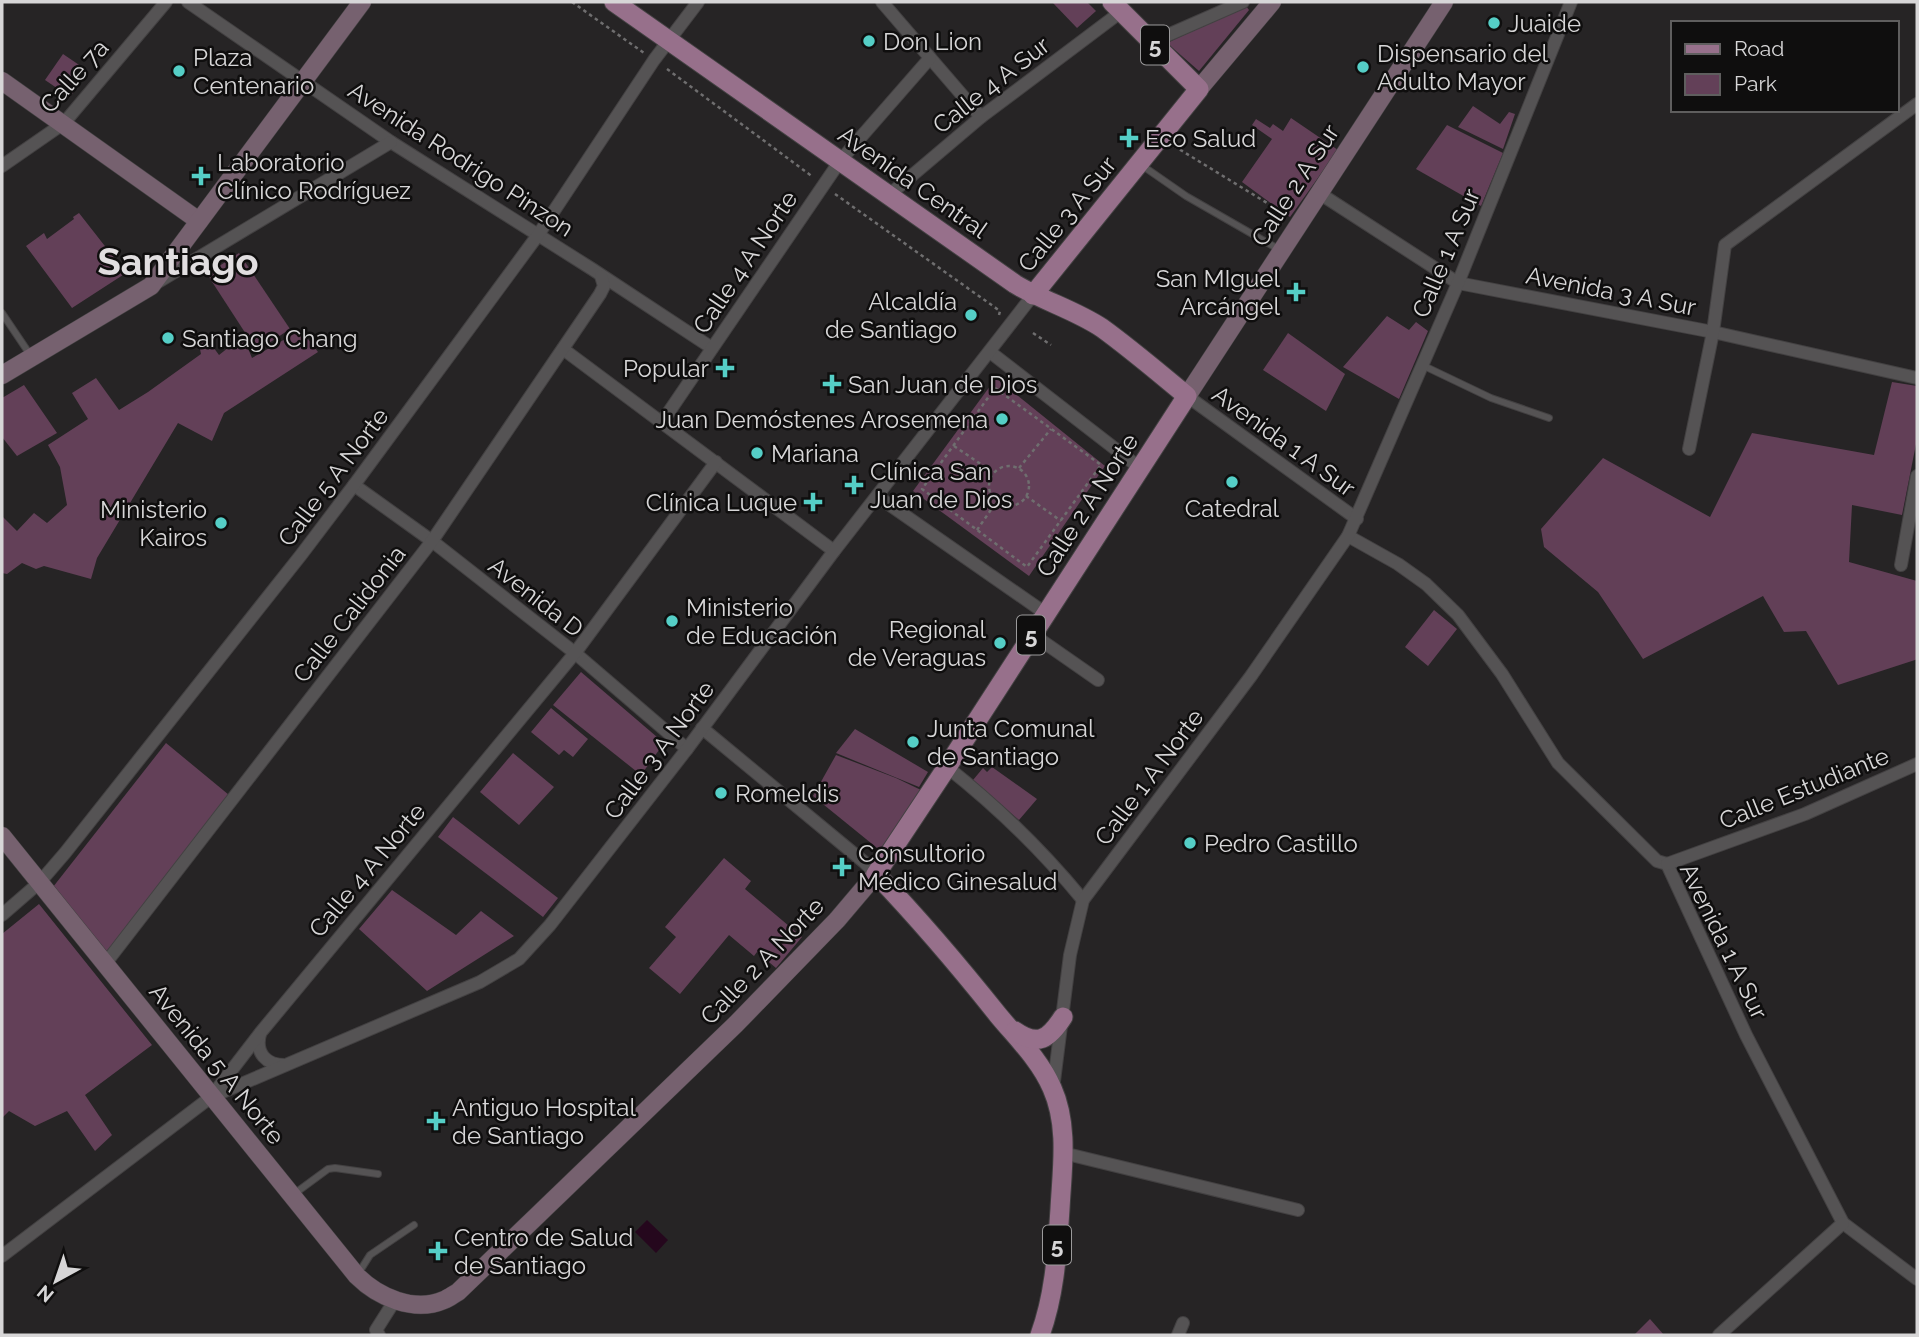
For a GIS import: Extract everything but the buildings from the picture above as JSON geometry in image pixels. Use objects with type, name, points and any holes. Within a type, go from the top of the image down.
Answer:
[{"type":"main road","points":[[2,375],[151,286],[362,2]]},
{"type":"main road","name":"Avenida Central","points":[[614,2],[889,195],[1031,288],[1101,328],[1187,396]]},
{"type":"main road","name":"Calle 3 A Sur","points":[[1031,288],[1272,2]]},
{"type":"main road","name":"Calle 2 A Sur","points":[[1187,396],[1442,3]]},
{"type":"main road","name":"5","points":[[1117,7],[1199,89]]},
{"type":"main road","points":[[2,81],[199,221]]},
{"type":"main road","name":"Calle 2 A Norte","points":[[401,1302],[425,1304],[442,1301],[458,1292],[737,1024],[837,920],[876,874],[1187,396]]},
{"type":"main road","name":"Avenida 5 A Norte","points":[[2,836],[356,1276],[373,1290],[401,1302]]},
{"type":"main road","name":"5","points":[[876,874],[920,920],[1008,1027],[1043,1070],[1053,1090],[1062,1126],[1063,1153],[1053,1291],[1040,1335]]},
{"type":"main road","points":[[1008,1027],[1033,1040],[1042,1039],[1049,1036],[1063,1017]]},
{"type":"street","name":"Calle 7a","points":[[2,166],[64,123],[166,2]]},
{"type":"street","name":"Avenida Rodrigo Pinzon","points":[[188,2],[391,142],[712,348]]},
{"type":"street","name":"Calle 5 A Norte","points":[[2,915],[40,882],[82,832],[354,485],[538,235],[654,60],[698,2]]},
{"type":"street","points":[[881,2],[981,117]]},
{"type":"street","points":[[1152,42],[1243,2]]},
{"type":"street","name":"Calle 1 A Sur","points":[[1357,519],[1458,283],[1571,2]]},
{"type":"street","name":"Calle 4 A Sur","points":[[889,195],[1117,7]]},
{"type":"street","name":"Calle 4 A Sur","points":[[840,161],[930,58]]},
{"type":"street","points":[[1689,449],[1713,332],[1725,245],[1917,104]]},
{"type":"street","points":[[151,286],[391,142]]},
{"type":"street","name":"Calle 4 A Norte","points":[[662,422],[840,161]]},
{"type":"street","name":"Avenida 3 A Sur","points":[[1319,193],[1458,283],[1713,332],[1917,378]]},
{"type":"street","name":"Calle Calidonia","points":[[105,964],[432,541],[604,286],[601,276]]},
{"type":"street","name":"Calle 3 A Norte","points":[[211,1097],[480,982],[519,959],[550,926],[687,749],[834,551],[990,352],[1031,288]]},
{"type":"street","points":[[563,349],[834,551]]},
{"type":"street","points":[[990,352],[1140,468]]},
{"type":"street","name":"Avenida 1 A Sur","points":[[1187,396],[1357,519]]},
{"type":"street","name":"Calle 4 A Norte","points":[[2,1256],[211,1097],[261,1032],[575,653],[716,463]]},
{"type":"street","points":[[1900,565],[1917,476]]},
{"type":"street","name":"Avenida D","points":[[354,485],[432,541],[575,653],[687,749]]},
{"type":"street","points":[[877,496],[1045,613]]},
{"type":"street","name":"Calle 1 A Norte","points":[[1053,1090],[1070,955],[1083,900],[1251,676],[1357,519]]},
{"type":"street","name":"Avenida 1 A Sur","points":[[1348,536],[1398,564],[1426,584],[1458,615],[1502,674],[1558,763],[1657,861],[1667,863],[1746,1035],[1843,1223]]},
{"type":"street","points":[[1032,634],[1098,680]]},
{"type":"street","points":[[702,728],[876,874]]},
{"type":"street","name":"Calle Estudiante","points":[[1667,863],[1805,814],[1917,764]]},
{"type":"street","points":[[947,767],[985,796],[1020,829],[1083,900]]},
{"type":"street","points":[[261,1032],[258,1046],[265,1059],[285,1065]]},
{"type":"street","points":[[1063,1153],[1298,1210]]},
{"type":"street","points":[[1719,1335],[1843,1223],[1917,1279]]},
{"type":"street","points":[[379,1335],[376,1330],[401,1302]]},
{"type":"lane","points":[[1139,163],[1186,196],[1282,251]]},
{"type":"lane","points":[[2,313],[32,357]]},
{"type":"lane","points":[[1422,365],[1491,398],[1549,418]]},
{"type":"lane","points":[[292,1196],[334,1168],[378,1174]]},
{"type":"lane","points":[[356,1276],[370,1255],[414,1225]]},
{"type":"path","points":[[572,2],[823,186],[1000,311],[999,315]]},
{"type":"path","points":[[1160,138],[1299,223]]},
{"type":"path","points":[[1033,333],[1051,345]]},
{"type":"path","points":[[995,388],[1051,429],[1101,465],[1027,567],[922,489],[995,388]]},
{"type":"path","points":[[1018,468],[1051,429]]},
{"type":"path","points":[[954,446],[994,473]]},
{"type":"path","points":[[1008,466],[1018,468],[1028,478],[1026,496],[1013,505],[998,502],[989,488],[994,473],[1008,466]]},
{"type":"path","points":[[1026,496],[1061,521]]},
{"type":"path","points":[[977,530],[998,502]]},
{"type":"green space","points":[[1054,2],[1087,2],[1096,11],[1077,28]]},
{"type":"green space","points":[[1246,6],[1249,10],[1199,71],[1167,43]]},
{"type":"green space","points":[[63,54],[88,71],[70,97],[45,80]]},
{"type":"green space","points":[[1473,106],[1500,124],[1509,112],[1515,114],[1503,149],[1458,127]]},
{"type":"green space","points":[[1291,118],[1338,150],[1290,217],[1242,182],[1272,139],[1252,125],[1256,119],[1270,128],[1273,124],[1283,131]]},
{"type":"green space","points":[[1447,125],[1503,153],[1481,206],[1416,169]]},
{"type":"green space","points":[[79,213],[126,273],[72,308],[26,246],[44,233],[47,239]]},
{"type":"green space","points":[[239,253],[290,329],[257,351],[207,274]]},
{"type":"green space","points":[[1387,316],[1409,330],[1416,322],[1428,331],[1399,399],[1343,367]]},
{"type":"green space","points":[[301,330],[318,352],[224,413],[212,441],[178,423],[97,558],[91,579],[44,566],[36,569],[22,563],[7,574],[2,573],[2,516],[17,531],[34,513],[47,523],[67,505],[60,467],[48,445],[88,419],[72,393],[96,378],[119,410],[201,354],[198,339],[208,340],[219,355],[243,336],[252,358]]},
{"type":"green space","points":[[1288,333],[1345,374],[1326,411],[1263,370]]},
{"type":"green space","points":[[996,378],[1105,466],[1029,576],[913,491]]},
{"type":"green space","points":[[24,385],[57,433],[17,456],[2,437],[2,398]]},
{"type":"green space","points":[[1434,610],[1457,629],[1428,666],[1405,647]]},
{"type":"green space","points":[[581,672],[664,743],[641,775],[553,705]]},
{"type":"green space","points":[[551,708],[588,739],[573,757],[564,750],[559,755],[531,732]]},
{"type":"green space","points":[[855,729],[928,772],[919,787],[836,753]]},
{"type":"green space","points":[[166,743],[229,795],[108,953],[53,887]]},
{"type":"green space","points":[[513,753],[554,787],[519,825],[480,792]]},
{"type":"green space","points":[[836,755],[921,790],[882,852],[813,796]]},
{"type":"green space","points":[[992,767],[1037,799],[1019,820],[973,780],[983,768],[987,772]]},
{"type":"green space","points":[[453,817],[558,898],[543,917],[438,837]]},
{"type":"green space","points":[[724,858],[751,881],[745,889],[802,937],[776,968],[757,952],[754,956],[729,935],[680,994],[649,968],[676,937],[665,927]]},
{"type":"green space","points":[[392,890],[456,935],[481,911],[514,936],[427,991],[359,929]]},
{"type":"green space","points":[[39,904],[152,1045],[85,1095],[112,1135],[95,1151],[67,1111],[35,1126],[9,1111],[2,1118],[2,934]]},
{"type":"green space","points":[[1650,1319],[1664,1335],[1634,1335]]},
{"type":"shaded area","points":[[1892,382],[1917,386],[1917,439],[1902,515],[1852,505],[1849,562],[1917,581],[1915,660],[1838,685],[1806,631],[1784,632],[1763,596],[1643,659],[1598,592],[1544,547],[1541,529],[1603,458],[1710,517],[1752,433],[1874,455]]},
{"type":"shaded area","points":[[647,1220],[668,1240],[656,1253],[635,1232]]},
{"type":"place","name":"Juaide","points":[[1494,23]]},
{"type":"place","name":"Don Lion","points":[[869,41]]},
{"type":"place","name":"Dispensario del Adulto Mayor","points":[[1363,67]]},
{"type":"place","name":"Plaza Centenario","points":[[179,71]]},
{"type":"place","name":"Eco Salud","points":[[1129,138]]},
{"type":"place","name":"Laboratorio Clínico Rodríguez","points":[[201,176]]},
{"type":"place","name":"San MIguel Arcángel","points":[[1296,292]]},
{"type":"place","name":"Alcaldía de Santiago","points":[[971,315]]},
{"type":"place","name":"Santiago Chang","points":[[168,338]]},
{"type":"place","name":"Popular","points":[[725,368]]},
{"type":"place","name":"San Juan de Dios","points":[[832,384]]},
{"type":"place","name":"Juan Demóstenes Arosemena","points":[[1002,419]]},
{"type":"place","name":"Mariana","points":[[757,453]]},
{"type":"place","name":"Catedral","points":[[1232,482]]},
{"type":"place","name":"Clínica San Juan de Dios","points":[[854,485]]},
{"type":"place","name":"Clínica Luque","points":[[813,502]]},
{"type":"place","name":"Ministerio Kairos","points":[[221,523]]},
{"type":"place","name":"Ministerio de Educación","points":[[672,621]]},
{"type":"place","name":"Regional de Veraguas","points":[[1000,643]]},
{"type":"place","name":"Junta Comunal de Santiago","points":[[913,742]]},
{"type":"place","name":"Romeldis","points":[[721,793]]},
{"type":"place","name":"Pedro Castillo","points":[[1190,843]]},
{"type":"place","name":"Consultorio Médico Ginesalud","points":[[842,867]]},
{"type":"place","name":"Antiguo Hospital de Santiago","points":[[436,1121]]},
{"type":"place","name":"Centro de Salud de Santiago","points":[[438,1251]]},
{"type":"district","name":"Santiago","points":[[178,261]]}]
